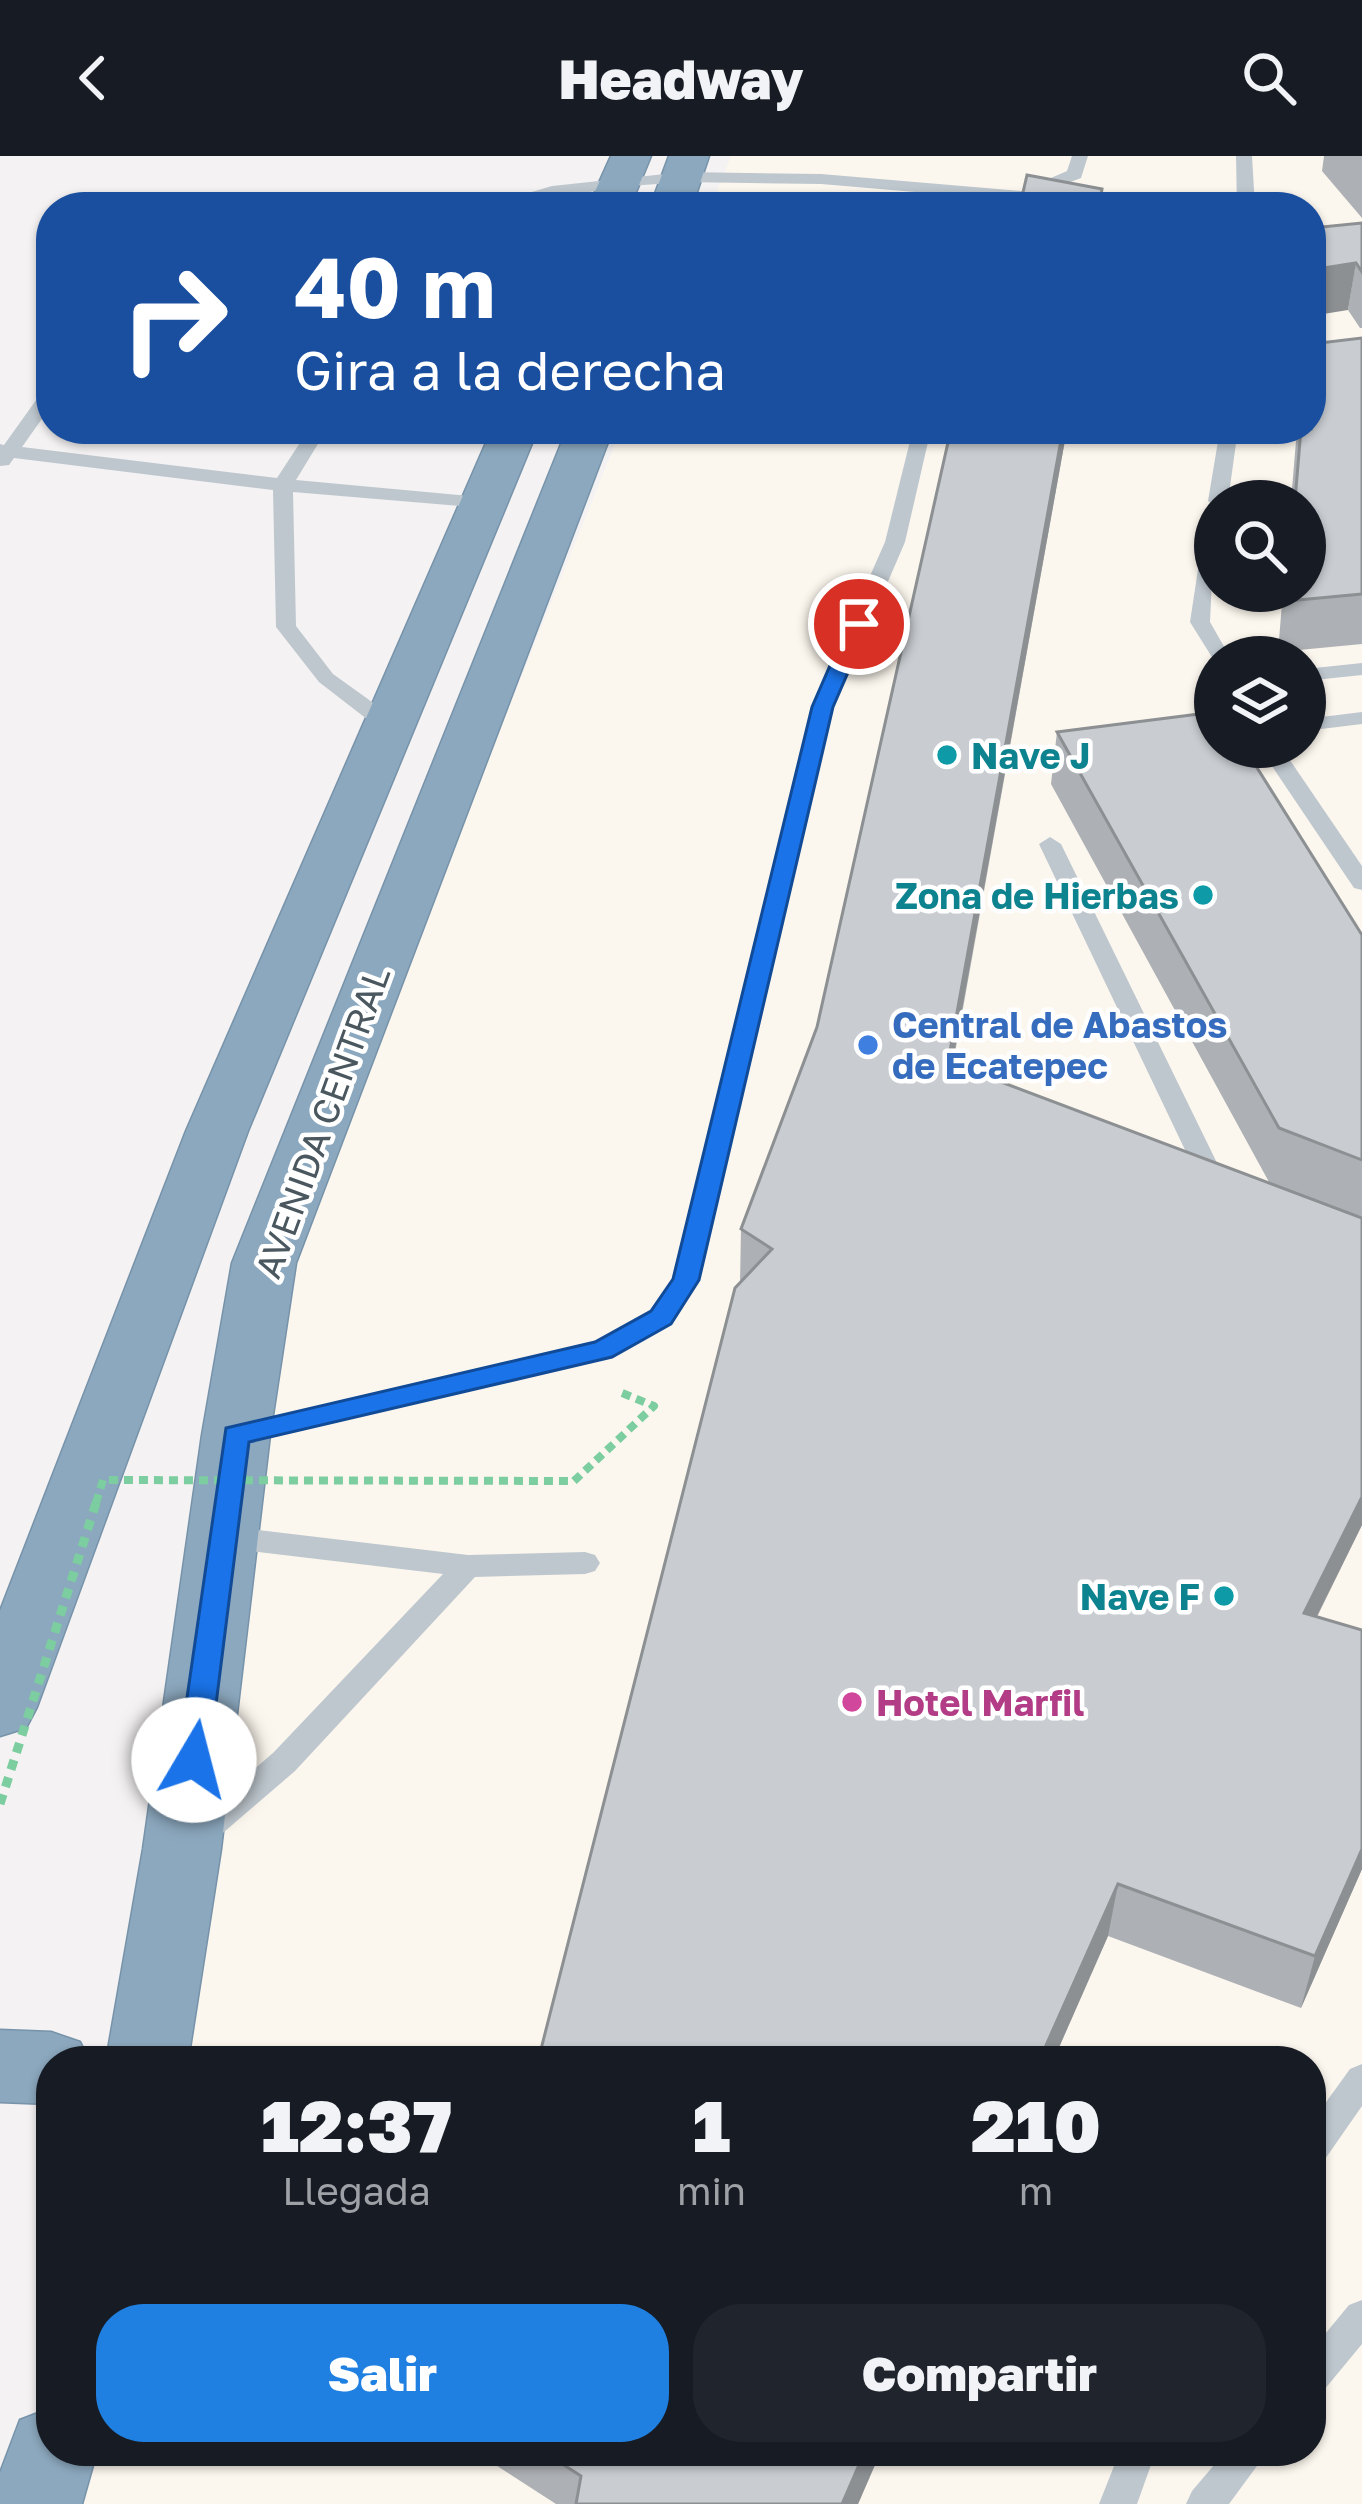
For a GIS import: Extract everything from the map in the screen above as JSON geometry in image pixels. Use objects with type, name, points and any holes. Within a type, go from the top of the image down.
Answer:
[{"type":"highway","points":[[676,192],[687,160]]},
{"type":"highway","points":[[0,1707],[218,1131],[509,444]]},
{"type":"highway","name":"AVENIDA CENTRAL","points":[[149,2046],[182,1849],[236,1435],[264,1263],[584,444]]},
{"type":"highway","points":[[0,2066],[36,2067]]},
{"type":"highway","points":[[36,2504],[47,2466]]},
{"type":"lane","points":[[1036,192],[1075,174],[1080,156]]},
{"type":"lane","points":[[1244,156],[1245,192]]},
{"type":"lane","points":[[538,192],[622,178],[687,160],[944,192]]},
{"type":"lane","points":[[3,455],[36,412]]},
{"type":"lane","points":[[309,444],[284,485],[286,627],[326,678],[389,725]]},
{"type":"lane","points":[[236,1435],[603,1350],[661,1317],[686,1280],[823,707],[895,542],[918,444]]},
{"type":"lane","points":[[1221,480],[1227,444]]},
{"type":"lane","points":[[3,455],[484,502]]},
{"type":"lane","points":[[1326,673],[1362,669]]},
{"type":"lane","points":[[1326,722],[1362,718]]},
{"type":"lane","points":[[1284,768],[1362,884]]},
{"type":"lane","points":[[1050,844],[1210,1175],[1248,1194]]},
{"type":"lane","points":[[224,1537],[468,1566],[586,1563]]},
{"type":"lane","points":[[182,1849],[284,1762],[468,1566]]},
{"type":"lane","points":[[1326,2130],[1362,2079]]},
{"type":"lane","points":[[1326,2360],[1362,2318]]},
{"type":"lane","points":[[1118,2504],[1132,2466]]},
{"type":"lane","points":[[1205,2504],[1237,2466]]},
{"type":"path","points":[[0,1804],[103,1480],[574,1481],[654,1406],[603,1385]]},
{"type":"shaded area","name":"Central de Abastos de Ecatepec","points":[[731,156],[1362,156],[1362,2504],[70,2504],[77,2466],[1326,2466],[1326,2046],[151,2046],[253,1344],[615,444],[1326,444],[1326,192],[717,192]]},
{"type":"building","points":[[1027,175],[1102,189],[1102,192],[1023,192]]},
{"type":"building","points":[[1362,223],[1362,272],[1356,263],[1326,268],[1326,227]]},
{"type":"building","points":[[1362,338],[1362,594],[1326,597],[1326,480],[1297,480],[1300,444],[1326,444],[1326,342]]},
{"type":"building","points":[[948,444],[1060,444],[948,1062],[1362,1218],[1362,1497],[1304,1613],[1362,1630],[1362,1849],[1315,1956],[1118,1884],[1046,2046],[542,2046],[735,1288],[772,1249],[741,1229],[817,1027]]},
{"type":"building","name":"Zona de Hierbas","points":[[1194,715],[1194,768],[1257,768],[1362,935],[1362,1160],[1279,1128],[1057,732]]},
{"type":"building","points":[[565,2466],[858,2466],[842,2504],[576,2504],[581,2476]]},
{"type":"place","name":"Nave J","points":[[947,755]]},
{"type":"place","name":"Zona de Hierbas","points":[[1203,895]]},
{"type":"place","name":"Central de Abastos de Ecatepec","points":[[868,1045]]},
{"type":"place","name":"Nave F","points":[[1224,1596]]},
{"type":"place","name":"Hotel Marfil","points":[[852,1702]]},
{"type":"route","points":[[194,1760],[236,1435],[603,1350],[661,1317],[686,1280],[823,707],[859,624]]}]
